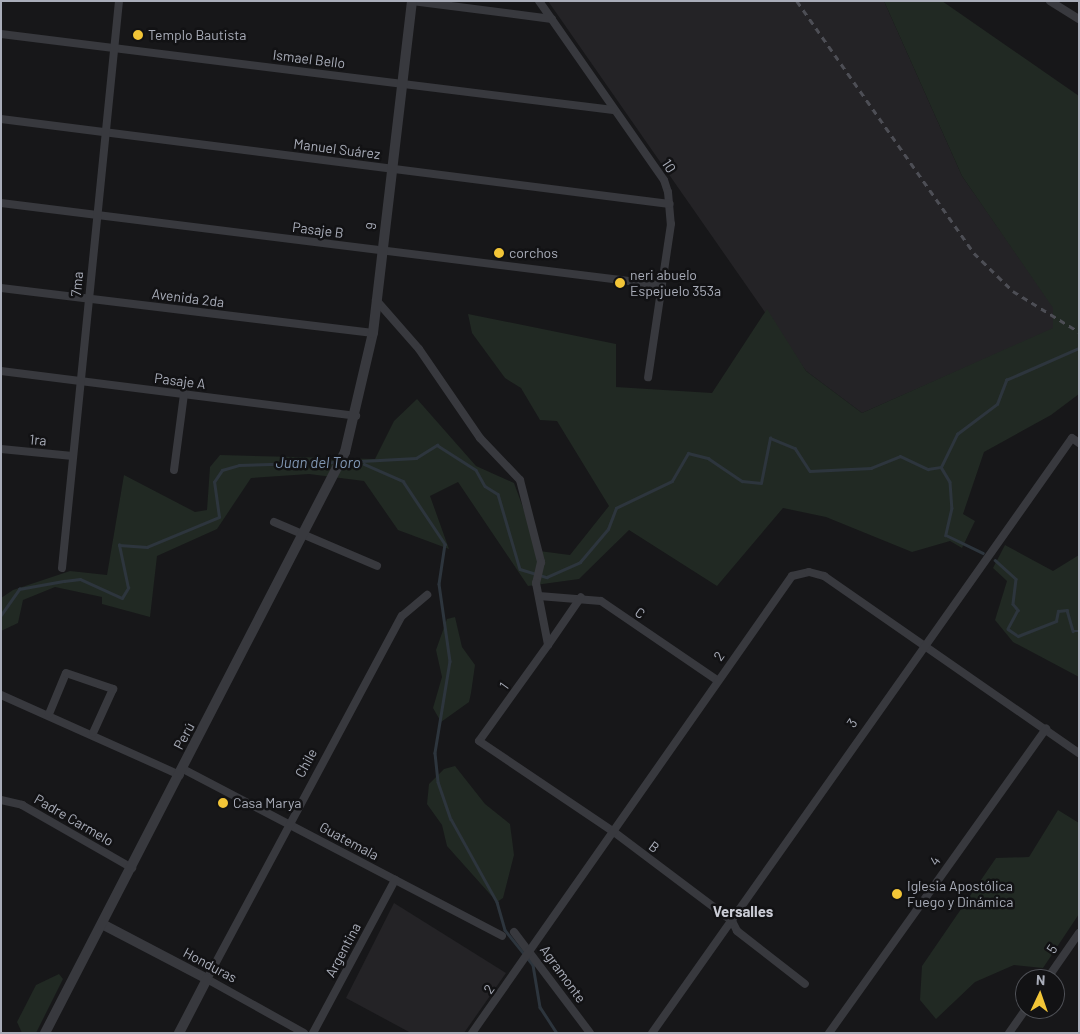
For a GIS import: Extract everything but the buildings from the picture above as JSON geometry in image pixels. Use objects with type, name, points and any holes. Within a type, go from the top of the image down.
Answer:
[{"type":"street","name":"7ma","points":[[62,568],[119,1]]},
{"type":"street","points":[[412,1],[552,19]]},
{"type":"street","name":"9","points":[[346,452],[356,416],[373,333],[412,1]]},
{"type":"street","name":"10","points":[[539,1],[613,110],[664,180],[670,204],[648,378]]},
{"type":"street","points":[[1050,1],[1079,19]]},
{"type":"street","name":"Ismael Bello","points":[[1,34],[613,110]]},
{"type":"street","name":"Manuel Suárez","points":[[1,119],[670,204]]},
{"type":"street","name":"Pasaje B","points":[[1,202],[661,285]]},
{"type":"street","name":"Avenida 2da","points":[[1,288],[373,333]]},
{"type":"street","points":[[376,300],[419,349],[480,438],[520,480],[540,567],[536,578],[548,645]]},
{"type":"street","name":"Pasaje A","points":[[1,371],[356,416]]},
{"type":"street","points":[[174,470],[184,394]]},
{"type":"street","name":"3","points":[[652,1033],[732,921],[923,644],[1072,438],[1079,443]]},
{"type":"street","name":"1ra","points":[[1,449],[73,456]]},
{"type":"street","name":"Perú","points":[[45,1033],[339,469],[346,452]]},
{"type":"street","points":[[274,522],[377,566]]},
{"type":"street","name":"2","points":[[472,1033],[614,832],[717,680],[792,576],[808,572],[824,576],[1079,753]]},
{"type":"street","name":"Chile","points":[[178,1033],[289,823],[402,616],[427,594]]},
{"type":"street","name":"C","points":[[539,596],[581,597],[601,601],[717,680]]},
{"type":"street","name":"1","points":[[479,741],[581,597]]},
{"type":"street","points":[[49,714],[66,674],[113,689],[93,734]]},
{"type":"street","name":"Guatemala","points":[[1,695],[181,772],[289,823],[502,936]]},
{"type":"street","name":"4","points":[[829,1033],[1046,729]]},
{"type":"street","name":"B","points":[[479,741],[614,832],[732,921],[737,930],[805,984]]},
{"type":"street","name":"Padre Carmelo","points":[[1,800],[22,805],[132,868]]},
{"type":"street","name":"Argentina","points":[[313,1033],[395,880]]},
{"type":"street","name":"Honduras","points":[[102,924],[304,1033]]},
{"type":"street","name":"Agramonte","points":[[514,932],[532,950],[590,1033]]},
{"type":"street","name":"5","points":[[1054,969],[1079,933]]},
{"type":"street","points":[[1009,1033],[1019,1019]]},
{"type":"shaded area","points":[[548,1],[884,1],[962,176],[1054,308],[1053,329],[862,413],[806,371]]},
{"type":"shaded area","points":[[884,1],[942,1],[1079,96],[1079,394],[1051,415],[984,452],[963,514],[975,521],[962,548],[950,541],[912,552],[826,517],[783,508],[717,586],[629,530],[579,579],[528,586],[458,482],[430,496],[449,549],[398,530],[364,481],[309,474],[251,478],[217,529],[157,556],[150,617],[102,604],[102,597],[55,587],[23,600],[18,623],[1,631],[1,598],[13,590],[70,571],[107,575],[124,475],[195,512],[207,510],[210,467],[220,455],[375,459],[394,421],[417,399],[476,466],[514,483],[539,551],[570,555],[609,506],[557,421],[540,420],[521,388],[505,378],[472,333],[468,314],[616,344],[616,387],[712,393],[767,309],[806,371],[862,413],[1053,328],[1053,308],[962,176]]},
{"type":"shaded area","points":[[1005,545],[1053,571],[1079,555],[1079,677],[1013,642],[995,620],[1007,581],[993,568]]},
{"type":"shaded area","points":[[455,617],[462,647],[475,665],[469,702],[441,722],[433,708],[442,677],[436,650],[447,619]]},
{"type":"shaded area","points":[[455,766],[485,804],[510,824],[514,855],[503,898],[497,902],[447,846],[442,825],[427,804],[429,784],[444,769]]},
{"type":"shaded area","points":[[1058,810],[1079,823],[1079,914],[1043,968],[1014,965],[975,982],[936,1019],[920,1000],[922,966],[996,858],[1029,857]]},
{"type":"shaded area","points":[[394,903],[506,973],[464,1033],[411,1033],[346,998]]},
{"type":"shaded area","points":[[59,974],[63,979],[36,1033],[22,1033],[17,1022],[36,985]]},
{"type":"waterway","name":"Juan del Toro","points":[[941,467],[957,434],[997,404],[1006,380],[1079,348]]},
{"type":"waterway","name":"Juan del Toro","points":[[343,462],[416,458],[437,445],[476,470],[485,486],[498,494],[520,569],[547,577],[580,562],[608,529],[616,508],[672,481],[688,453],[708,458],[742,481],[761,483],[770,438],[795,448],[810,471],[871,468],[900,456],[928,469],[941,467]]},
{"type":"waterway","name":"Juan del Toro","points":[[1,615],[19,589],[64,581],[80,579],[122,598],[128,588],[119,545],[147,547],[219,517],[214,482],[222,470],[239,465],[337,462]]},
{"type":"waterway","points":[[364,464],[403,481],[445,544],[439,584],[450,661],[435,753],[438,782],[451,819],[497,902],[505,930],[533,965],[540,1007],[557,1033]]},
{"type":"waterway","points":[[941,467],[950,482],[952,508],[946,535],[983,553]]},
{"type":"waterway","points":[[995,560],[1016,579],[1013,604],[1018,610],[1008,629],[1018,636],[1056,621],[1058,611],[1067,610],[1073,631],[1079,631]]},
{"type":"railway","points":[[797,1],[974,253],[1013,291],[1079,332]]},
{"type":"place","name":"Templo Bautista","points":[[138,35]]},
{"type":"place","name":"corchos","points":[[499,253]]},
{"type":"place","name":"neri abuelo Espejuelo 353a","points":[[620,283]]},
{"type":"place","name":"Casa Marya","points":[[223,803]]},
{"type":"place","name":"Iglesia Apostólica Fuego y Dinámica","points":[[897,894]]},
{"type":"district","name":"Versalles","points":[[743,912]]}]
